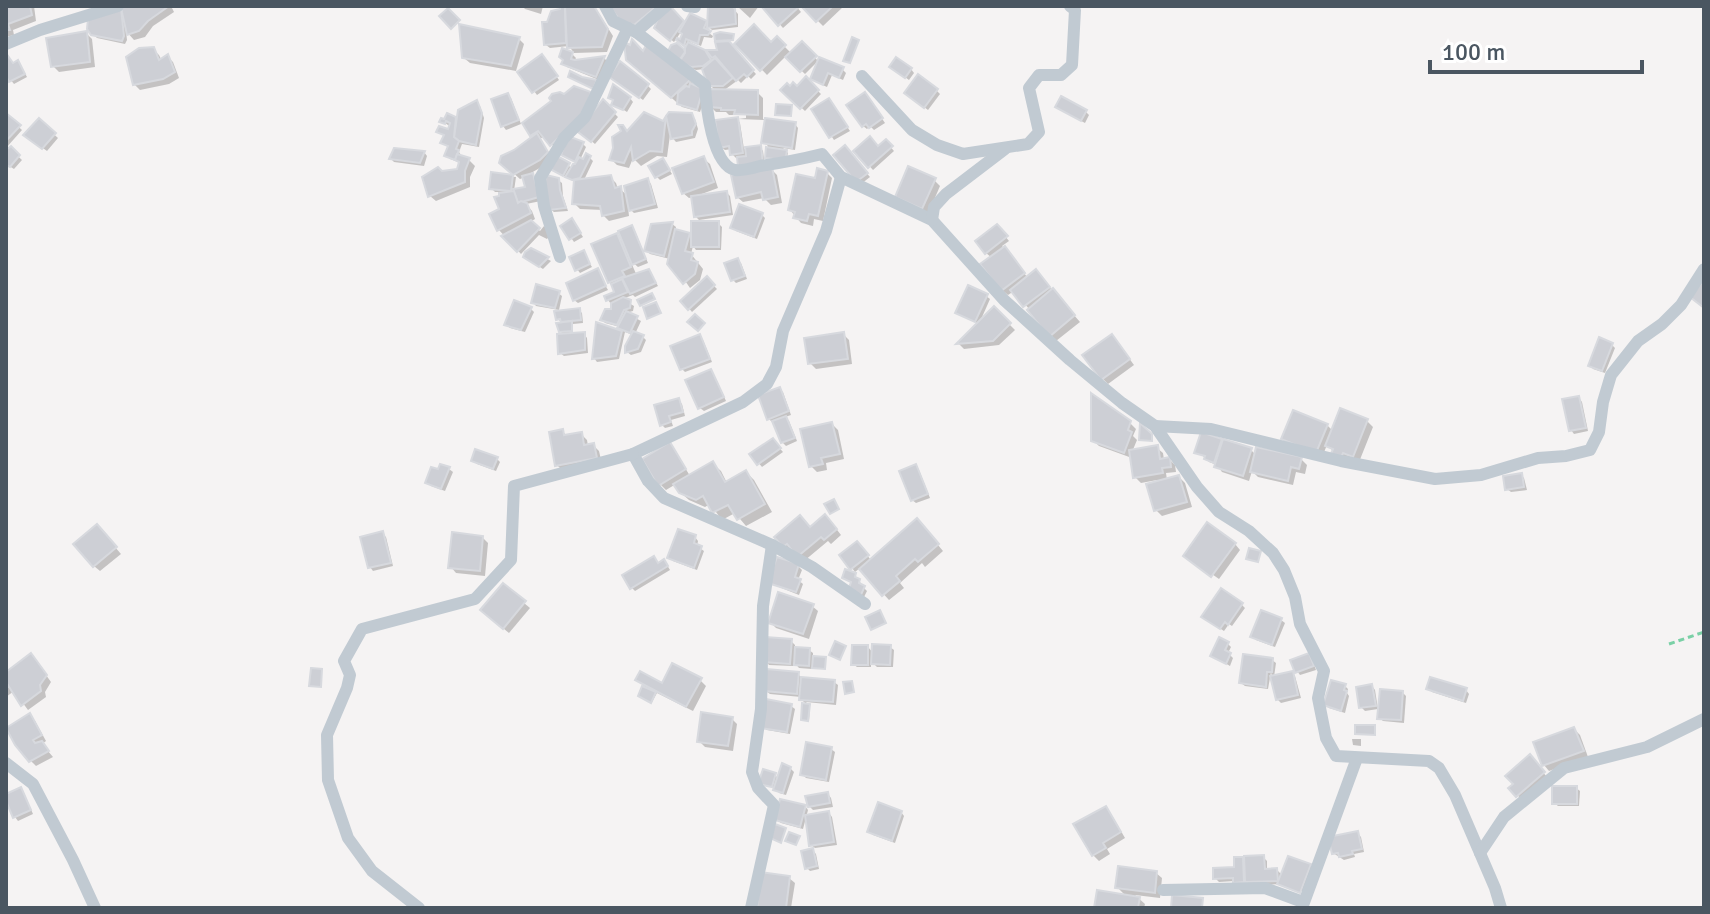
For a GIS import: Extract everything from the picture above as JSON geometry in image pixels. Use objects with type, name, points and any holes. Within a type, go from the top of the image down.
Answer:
[{"type":"street","points":[[6,44],[118,6]]},
{"type":"street","points":[[605,6],[613,21],[632,30],[705,85],[715,144],[724,164],[735,170],[822,154],[841,177],[932,220],[1004,300],[1070,360],[1155,426],[1197,487],[1219,512],[1249,531],[1273,553],[1284,570],[1295,597],[1300,624],[1324,671],[1318,698],[1326,738],[1336,756],[1429,761],[1439,768],[1455,795],[1501,908]]},
{"type":"street","points":[[560,257],[544,206],[540,178],[564,138],[585,117],[632,30],[666,6]]},
{"type":"street","points":[[862,76],[912,130],[937,145],[963,154],[1028,144],[1039,132],[1029,88],[1039,75],[1061,75],[1072,65],[1075,10],[1070,6]]},
{"type":"street","points":[[932,220],[934,207],[946,194],[1008,147]]},
{"type":"street","points":[[419,908],[372,871],[348,838],[328,780],[327,735],[350,675],[344,661],[362,629],[475,599],[511,560],[514,486],[633,454],[743,402],[767,384],[776,367],[783,331],[826,231],[841,177]]},
{"type":"street","points":[[1155,426],[1211,429],[1341,461],[1435,479],[1481,475],[1538,458],[1590,450],[1599,432],[1611,375],[1638,341],[1681,305],[1704,269]]},
{"type":"street","points":[[633,454],[648,481],[664,498],[772,545],[812,567],[865,604]]},
{"type":"street","points":[[751,908],[774,805],[758,788],[752,772],[761,709],[763,606],[772,545]]},
{"type":"street","points":[[1480,853],[1504,817],[1564,768],[1647,747],[1704,719]]},
{"type":"street","points":[[1163,890],[1265,888],[1302,905],[1357,758]]},
{"type":"street","points":[[6,763],[33,784],[95,908]]},
{"type":"path","points":[[1669,644],[1704,632]]},
{"type":"building","points":[[6,6],[30,6],[32,15],[8,24],[10,30],[6,30]]},
{"type":"building","points":[[169,6],[139,31],[127,35],[121,8]]},
{"type":"building","points":[[560,6],[565,6],[566,43],[544,45],[542,22],[547,22],[551,11],[560,9]]},
{"type":"building","points":[[565,6],[594,6],[608,29],[602,47],[567,48]]},
{"type":"building","points":[[610,6],[657,6],[634,25],[620,21]]},
{"type":"building","points":[[708,6],[732,6],[736,24],[707,28]]},
{"type":"building","points":[[761,6],[798,6],[799,7],[778,26]]},
{"type":"building","points":[[801,6],[833,6],[816,22]]},
{"type":"building","points":[[671,7],[684,21],[670,41],[654,28],[660,14]]},
{"type":"building","points":[[121,8],[122,41],[91,35],[87,29],[88,19]]},
{"type":"building","points":[[448,8],[460,20],[451,29],[439,16]]},
{"type":"building","points":[[690,13],[707,21],[704,28],[711,31],[708,35],[700,35],[698,44],[686,39],[684,46],[676,40],[680,39],[682,34],[679,32]]},
{"type":"building","points":[[459,24],[520,37],[511,66],[462,58]]},
{"type":"building","points":[[754,24],[771,42],[777,36],[786,45],[760,71],[734,44]]},
{"type":"building","points":[[87,31],[90,62],[51,67],[46,38]]},
{"type":"building","points":[[714,34],[734,34],[733,40],[715,41]]},
{"type":"building","points":[[852,37],[859,40],[850,63],[843,61]]},
{"type":"building","points":[[632,39],[643,51],[646,45],[691,79],[671,98],[626,60],[624,42],[630,45]]},
{"type":"building","points":[[729,41],[754,70],[736,81],[706,50],[717,50],[715,42]]},
{"type":"building","points":[[802,41],[817,56],[800,72],[785,57]]},
{"type":"building","points":[[688,42],[705,50],[711,60],[703,66],[691,67],[679,62]]},
{"type":"building","points":[[677,43],[685,52],[678,62],[667,53],[671,45]]},
{"type":"building","points":[[154,47],[159,60],[168,54],[175,72],[163,79],[133,85],[126,57],[139,48]]},
{"type":"building","points":[[562,48],[573,52],[571,59],[575,60],[605,56],[596,77],[561,64],[563,60],[559,57]]},
{"type":"building","points":[[6,53],[13,63],[18,60],[25,74],[9,82],[6,76]]},
{"type":"building","points":[[542,54],[558,76],[532,93],[517,72]]},
{"type":"building","points":[[819,57],[844,67],[839,78],[828,73],[823,85],[810,79]]},
{"type":"building","points":[[896,57],[912,68],[905,78],[889,67]]},
{"type":"building","points":[[715,58],[733,78],[723,86],[708,86],[702,69]]},
{"type":"building","points":[[620,61],[649,84],[639,98],[609,77]]},
{"type":"building","points":[[570,71],[597,80],[593,89],[568,77]]},
{"type":"building","points":[[918,74],[938,89],[924,108],[904,93]]},
{"type":"building","points":[[806,76],[819,90],[800,109],[780,90],[787,83],[790,86],[793,82],[797,86]]},
{"type":"building","points":[[690,83],[703,89],[697,110],[677,104],[678,93],[689,87]]},
{"type":"building","points":[[613,84],[631,97],[623,110],[611,105],[613,100],[608,98]]},
{"type":"building","points":[[574,86],[591,92],[584,113],[550,146],[538,131],[530,136],[522,123],[551,101],[549,98],[552,94],[564,94]]},
{"type":"building","points":[[709,89],[758,90],[758,115],[734,114],[735,110],[708,107]]},
{"type":"building","points":[[865,92],[883,118],[869,128],[866,124],[862,127],[846,105]]},
{"type":"building","points":[[508,93],[519,120],[501,127],[491,99]]},
{"type":"building","points":[[1061,96],[1087,110],[1081,121],[1055,107]]},
{"type":"building","points":[[829,98],[848,127],[829,138],[811,109]]},
{"type":"building","points":[[603,99],[616,112],[591,142],[578,132]]},
{"type":"building","points":[[477,100],[482,113],[476,145],[454,137],[458,110]]},
{"type":"building","points":[[776,104],[792,105],[791,116],[775,115]]},
{"type":"building","points":[[644,112],[663,121],[666,116],[662,152],[650,151],[633,161],[631,147],[624,163],[609,160],[613,148],[612,137],[621,131],[618,125],[623,125],[627,131]]},
{"type":"building","points":[[669,112],[692,113],[696,124],[692,135],[671,139],[666,116]]},
{"type":"building","points":[[6,113],[21,125],[6,141]]},
{"type":"building","points":[[447,113],[456,117],[454,137],[459,141],[456,149],[459,150],[455,160],[444,156],[448,146],[440,143],[444,135],[436,132],[439,126],[448,129],[450,123],[439,122]]},
{"type":"building","points":[[738,117],[743,153],[730,155],[729,146],[719,148],[715,120]]},
{"type":"building","points":[[39,118],[56,133],[42,149],[23,135]]},
{"type":"building","points":[[765,118],[796,122],[792,148],[761,143]]},
{"type":"building","points":[[537,133],[548,152],[540,160],[513,175],[499,163],[501,156]]},
{"type":"building","points":[[568,136],[584,142],[575,162],[561,155]]},
{"type":"building","points":[[870,136],[878,146],[886,139],[893,146],[868,168],[853,151]]},
{"type":"building","points":[[761,145],[763,164],[738,167],[737,157],[746,156],[745,147]]},
{"type":"building","points":[[845,145],[868,173],[856,182],[833,155]]},
{"type":"building","points":[[11,146],[20,155],[10,167],[6,165],[6,150]]},
{"type":"building","points":[[766,147],[787,150],[786,157],[782,160],[765,158]]},
{"type":"building","points":[[394,148],[425,151],[420,163],[389,159]]},
{"type":"building","points":[[586,153],[591,156],[580,178],[572,180],[565,177],[579,157],[583,159]]},
{"type":"building","points":[[457,154],[470,158],[465,182],[428,197],[422,177],[438,167],[442,171],[457,169]]},
{"type":"building","points":[[557,156],[570,163],[563,176],[550,169]]},
{"type":"building","points":[[704,156],[714,182],[682,194],[672,168]]},
{"type":"building","points":[[663,158],[670,170],[655,178],[648,166]]},
{"type":"building","points":[[908,166],[936,178],[922,209],[895,197]]},
{"type":"building","points":[[772,167],[778,197],[763,200],[761,192],[736,198],[731,175]]},
{"type":"building","points":[[817,168],[828,171],[818,216],[809,214],[807,221],[793,218],[795,212],[788,210],[796,174],[815,178]]},
{"type":"building","points":[[491,172],[513,175],[511,191],[489,189]]},
{"type":"building","points":[[533,173],[539,197],[518,203],[513,189],[525,187],[522,176]]},
{"type":"building","points":[[546,175],[559,178],[566,208],[549,210],[544,189]]},
{"type":"building","points":[[611,175],[615,188],[621,186],[624,211],[602,216],[600,206],[572,204],[574,180]]},
{"type":"building","points":[[648,178],[655,204],[629,211],[624,186]]},
{"type":"building","points":[[514,191],[518,203],[527,203],[531,213],[497,231],[489,214],[499,209],[494,197]]},
{"type":"building","points":[[727,191],[730,212],[694,217],[691,196]]},
{"type":"building","points":[[739,204],[763,213],[754,237],[730,228]]},
{"type":"building","points":[[572,218],[581,233],[569,240],[560,226]]},
{"type":"building","points":[[531,220],[540,228],[517,252],[501,236]]},
{"type":"building","points":[[691,221],[719,221],[719,247],[691,247]]},
{"type":"building","points":[[673,222],[664,256],[644,251],[651,224]]},
{"type":"building","points":[[997,224],[1008,236],[985,254],[975,241]]},
{"type":"building","points":[[632,225],[646,259],[632,265],[618,231]]},
{"type":"building","points":[[675,229],[690,233],[685,251],[693,253],[691,260],[698,262],[695,274],[683,284],[667,264]]},
{"type":"building","points":[[617,233],[631,267],[622,271],[625,276],[608,283],[591,244]]},
{"type":"building","points":[[1005,246],[1025,273],[1001,291],[980,264]]},
{"type":"building","points":[[531,248],[549,257],[539,267],[523,257]]},
{"type":"building","points":[[584,250],[590,264],[575,271],[569,257]]},
{"type":"building","points":[[738,258],[745,276],[731,281],[724,263]]},
{"type":"building","points":[[598,268],[606,286],[573,301],[566,283]]},
{"type":"building","points":[[649,269],[656,283],[630,294],[622,278]]},
{"type":"building","points":[[1036,269],[1050,287],[1023,307],[1010,290]]},
{"type":"building","points":[[707,276],[715,285],[688,310],[680,301]]},
{"type":"building","points":[[622,279],[628,292],[606,301],[604,296],[614,292],[611,284]]},
{"type":"building","points":[[1704,280],[1704,308],[1690,297]]},
{"type":"building","points":[[536,284],[560,291],[555,308],[531,303]]},
{"type":"building","points":[[968,285],[988,294],[975,322],[955,313]]},
{"type":"building","points":[[1053,288],[1075,315],[1049,337],[1027,310]]},
{"type":"building","points":[[652,293],[655,299],[640,306],[637,300]]},
{"type":"building","points":[[623,297],[631,300],[630,308],[624,310],[617,325],[600,320],[605,309],[611,309],[611,303]]},
{"type":"building","points":[[514,300],[532,307],[521,330],[504,325]]},
{"type":"building","points":[[656,302],[661,313],[647,319],[643,307]]},
{"type":"building","points":[[994,306],[1011,323],[993,341],[956,344]]},
{"type":"building","points":[[580,308],[581,320],[556,320],[554,311]]},
{"type":"building","points":[[626,311],[638,316],[630,333],[617,328]]},
{"type":"building","points":[[695,314],[705,323],[698,331],[687,322]]},
{"type":"building","points":[[572,321],[572,331],[559,332],[556,323]]},
{"type":"building","points":[[596,322],[622,331],[616,356],[592,359]]},
{"type":"building","points":[[633,331],[644,335],[638,349],[625,353],[625,346]]},
{"type":"building","points":[[585,332],[585,350],[558,354],[557,334]]},
{"type":"building","points":[[844,332],[848,359],[808,364],[804,338]]},
{"type":"building","points":[[700,334],[710,359],[680,370],[670,346]]},
{"type":"building","points":[[1112,334],[1130,359],[1101,380],[1082,355]]},
{"type":"building","points":[[1599,337],[1613,343],[1602,371],[1588,366]]},
{"type":"building","points":[[711,369],[724,397],[698,409],[685,380]]},
{"type":"building","points":[[780,387],[789,411],[767,420],[758,395]]},
{"type":"building","points":[[1091,393],[1131,421],[1128,430],[1132,432],[1124,453],[1091,441]]},
{"type":"building","points":[[1579,396],[1586,428],[1569,431],[1562,399]]},
{"type":"building","points":[[679,398],[683,412],[669,416],[671,422],[660,426],[654,405]]},
{"type":"building","points":[[1340,408],[1368,419],[1353,457],[1343,453],[1340,460],[1330,456],[1333,449],[1325,446]]},
{"type":"building","points":[[1293,410],[1328,424],[1316,453],[1281,439]]},
{"type":"building","points":[[786,416],[795,438],[781,443],[772,421]]},
{"type":"building","points":[[832,422],[840,454],[821,458],[823,464],[809,467],[800,429]]},
{"type":"building","points":[[1140,423],[1152,434],[1152,441],[1139,440]]},
{"type":"building","points":[[563,429],[564,435],[582,432],[584,445],[594,443],[597,458],[555,466],[549,432]]},
{"type":"building","points":[[1201,432],[1222,439],[1214,463],[1194,453]]},
{"type":"building","points":[[773,438],[781,448],[757,465],[749,454]]},
{"type":"building","points":[[1223,439],[1252,448],[1243,476],[1214,467]]},
{"type":"building","points":[[670,442],[686,469],[658,486],[642,459]]},
{"type":"building","points":[[1158,445],[1160,459],[1170,457],[1171,467],[1162,468],[1163,473],[1133,478],[1129,450]]},
{"type":"building","points":[[1256,447],[1302,457],[1299,469],[1291,467],[1288,481],[1250,472]]},
{"type":"building","points":[[475,449],[498,457],[493,469],[471,461]]},
{"type":"building","points":[[713,461],[725,482],[746,470],[765,504],[737,520],[728,505],[712,513],[703,496],[696,500],[679,493],[673,484]]},
{"type":"building","points":[[440,464],[450,467],[441,489],[425,483],[431,467],[438,469]]},
{"type":"building","points":[[916,464],[928,494],[911,501],[899,471]]},
{"type":"building","points":[[1522,473],[1524,487],[1505,490],[1503,476]]},
{"type":"building","points":[[1179,475],[1187,502],[1154,511],[1146,484]]},
{"type":"building","points":[[834,499],[839,509],[830,514],[824,504]]},
{"type":"building","points":[[825,514],[837,529],[824,540],[821,537],[797,557],[787,544],[783,547],[774,537],[800,515],[810,527]]},
{"type":"building","points":[[917,518],[939,544],[896,576],[900,581],[882,596],[859,569]]},
{"type":"building","points":[[1207,522],[1236,543],[1211,577],[1183,556]]},
{"type":"building","points":[[97,524],[117,547],[93,567],[73,544]]},
{"type":"building","points":[[678,529],[696,535],[694,543],[702,546],[694,568],[667,558]]},
{"type":"building","points":[[383,531],[391,563],[368,568],[360,537]]},
{"type":"building","points":[[452,532],[483,536],[480,571],[448,568]]},
{"type":"building","points":[[857,541],[869,555],[850,570],[839,555]]},
{"type":"building","points":[[1249,548],[1261,551],[1258,562],[1246,559]]},
{"type":"building","points":[[654,556],[658,563],[664,559],[668,566],[630,589],[622,575]]},
{"type":"building","points":[[777,557],[799,564],[795,577],[801,579],[796,592],[768,583]]},
{"type":"building","points":[[845,569],[856,573],[859,583],[865,586],[860,597],[848,591],[851,582],[842,578]]},
{"type":"building","points":[[503,583],[526,601],[503,629],[480,610]]},
{"type":"building","points":[[1221,588],[1243,603],[1228,625],[1225,622],[1220,629],[1201,617]]},
{"type":"building","points":[[778,592],[814,604],[803,634],[768,623]]},
{"type":"building","points":[[880,610],[886,623],[871,630],[865,617]]},
{"type":"building","points":[[1261,610],[1282,618],[1272,645],[1250,637]]},
{"type":"building","points":[[765,637],[792,639],[790,664],[763,662]]},
{"type":"building","points":[[1219,637],[1229,642],[1225,650],[1231,653],[1226,664],[1210,656]]},
{"type":"building","points":[[835,641],[846,646],[840,660],[829,655]]},
{"type":"building","points":[[872,644],[891,645],[890,665],[871,664]]},
{"type":"building","points":[[852,645],[868,645],[868,665],[851,665]]},
{"type":"building","points":[[795,647],[810,648],[809,666],[794,665]]},
{"type":"building","points":[[31,653],[47,675],[40,685],[41,691],[21,706],[6,682],[6,672]]},
{"type":"building","points":[[1309,653],[1314,666],[1295,673],[1290,660]]},
{"type":"building","points":[[1243,654],[1273,658],[1272,672],[1267,672],[1266,687],[1239,683]]},
{"type":"building","points":[[813,656],[826,657],[825,669],[812,668]]},
{"type":"building","points":[[672,663],[702,678],[686,707],[635,680],[640,671],[662,683]]},
{"type":"building","points":[[311,668],[322,669],[321,687],[309,686]]},
{"type":"building","points":[[766,669],[799,672],[797,694],[764,691]]},
{"type":"building","points":[[1293,671],[1298,695],[1276,700],[1270,676]]},
{"type":"building","points":[[801,677],[835,680],[833,702],[799,700]]},
{"type":"building","points":[[1430,677],[1467,688],[1463,701],[1426,689]]},
{"type":"building","points":[[1331,680],[1346,684],[1341,711],[1323,705]]},
{"type":"building","points":[[852,681],[854,692],[845,694],[843,682]]},
{"type":"building","points":[[1372,684],[1376,706],[1359,708],[1356,687]]},
{"type":"building","points":[[642,686],[656,692],[651,703],[638,696]]},
{"type":"building","points":[[1380,689],[1403,691],[1401,720],[1377,719]]},
{"type":"building","points":[[766,699],[792,704],[787,732],[761,728]]},
{"type":"building","points":[[802,703],[810,704],[808,721],[801,720]]},
{"type":"building","points":[[701,712],[733,717],[728,746],[697,742]]},
{"type":"building","points":[[30,713],[42,735],[33,740],[35,743],[42,741],[49,751],[29,762],[6,728]]},
{"type":"building","points":[[1355,725],[1375,725],[1375,735],[1355,734]]},
{"type":"building","points":[[1574,727],[1584,751],[1542,766],[1533,742]]},
{"type":"building","points":[[806,742],[832,747],[826,780],[800,775]]},
{"type":"building","points":[[1530,754],[1545,772],[1516,797],[1508,788],[1513,784],[1505,776]]},
{"type":"building","points":[[782,763],[791,767],[783,793],[773,790]]},
{"type":"building","points":[[763,769],[776,773],[772,787],[758,784]]},
{"type":"building","points":[[1552,786],[1577,786],[1577,804],[1552,804]]},
{"type":"building","points":[[21,787],[31,810],[13,818],[6,794]]},
{"type":"building","points":[[828,792],[830,803],[808,807],[805,796]]},
{"type":"building","points":[[780,799],[806,805],[800,827],[775,820]]},
{"type":"building","points":[[878,802],[902,811],[892,841],[867,832]]},
{"type":"building","points":[[1106,806],[1121,832],[1103,843],[1106,848],[1092,856],[1073,824]]},
{"type":"building","points":[[829,811],[834,842],[809,846],[805,815]]},
{"type":"building","points":[[775,824],[786,828],[781,843],[770,838]]},
{"type":"building","points":[[1358,831],[1362,849],[1339,857],[1338,853],[1332,854],[1328,837]]},
{"type":"building","points":[[789,832],[800,836],[796,845],[785,841]]},
{"type":"building","points":[[813,848],[817,866],[805,869],[801,851]]},
{"type":"building","points":[[1264,855],[1265,869],[1277,868],[1278,881],[1245,882],[1244,856]]},
{"type":"building","points":[[1288,856],[1311,864],[1300,893],[1277,884]]},
{"type":"building","points":[[1234,857],[1243,857],[1244,882],[1233,883],[1233,878],[1213,879],[1213,868],[1234,867]]},
{"type":"building","points":[[1118,866],[1157,871],[1155,893],[1115,888]]},
{"type":"building","points":[[761,872],[790,876],[786,908],[757,908]]},
{"type":"building","points":[[1097,890],[1140,897],[1138,908],[1094,908]]},
{"type":"building","points":[[1172,895],[1203,898],[1202,908],[1171,908]]}]
